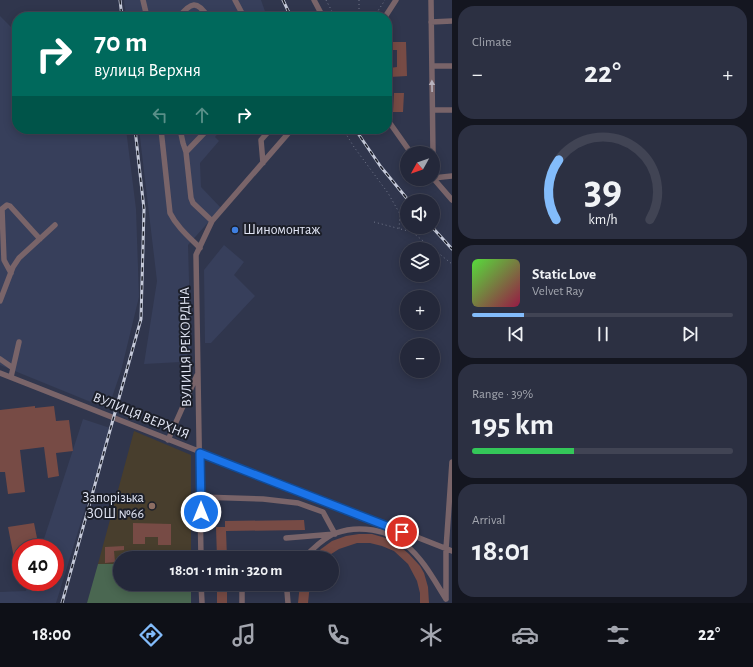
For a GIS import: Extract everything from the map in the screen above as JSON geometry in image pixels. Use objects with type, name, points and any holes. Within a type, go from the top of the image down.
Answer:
[{"type":"street","points":[[143,0],[146,12]]},
{"type":"street","points":[[235,0],[241,12]]},
{"type":"street","points":[[314,0],[320,12]]},
{"type":"street","points":[[388,12],[396,0]]},
{"type":"street","points":[[431,0],[433,146]]},
{"type":"street","points":[[183,12],[190,4],[198,3],[205,12]]},
{"type":"street","points":[[431,22],[452,21]]},
{"type":"street","points":[[432,66],[452,66]]},
{"type":"street","points":[[433,110],[452,110]]},
{"type":"street","points":[[392,126],[406,146]]},
{"type":"street","points":[[162,134],[170,213],[180,228],[200,248],[212,221],[288,134]]},
{"type":"street","points":[[181,134],[186,152],[191,198],[193,203],[212,221]]},
{"type":"street","points":[[186,152],[203,134]]},
{"type":"street","points":[[263,163],[261,140],[266,134]]},
{"type":"street","points":[[440,177],[452,176]]},
{"type":"street","points":[[440,186],[452,200]]},
{"type":"street","points":[[11,273],[4,260],[2,209],[7,205],[10,206],[40,239]]},
{"type":"street","points":[[0,301],[11,273],[19,258],[55,225]]},
{"type":"street","name":"ВУЛИЦЯ РЕКОРДНА","points":[[200,248],[196,255],[201,551]]},
{"type":"street","points":[[11,377],[19,342]]},
{"type":"street","points":[[0,360],[13,368]]},
{"type":"street","name":"ВУЛИЦЯ ВЕРХНЯ","points":[[0,373],[452,551]]},
{"type":"street","points":[[168,440],[198,373]]},
{"type":"street","points":[[446,601],[446,549],[452,466]]},
{"type":"street","points":[[200,497],[263,499],[298,504],[324,512],[335,534]]},
{"type":"street","points":[[286,538],[335,534],[359,529],[371,530],[398,538],[416,554],[446,601]]},
{"type":"street","points":[[310,551],[335,534]]},
{"type":"street","points":[[201,591],[202,603]]},
{"type":"street","points":[[242,591],[242,603]]},
{"type":"street","points":[[287,591],[288,603]]},
{"type":"path","points":[[326,0],[332,12]]},
{"type":"path","points":[[359,0],[359,12]]},
{"type":"path","points":[[377,12],[385,0]]},
{"type":"path","points":[[346,134],[388,194],[400,214],[399,229]]},
{"type":"path","points":[[374,222],[412,232],[452,264]]},
{"type":"shaded area","points":[[124,0],[261,0],[265,12],[125,12]]},
{"type":"shaded area","points":[[0,16],[12,28],[12,134],[127,134],[136,209],[139,297],[121,371],[108,409],[0,365]]},
{"type":"shaded area","points":[[140,134],[218,134],[215,137],[219,141],[200,163],[201,187],[221,208],[188,245],[191,350],[181,362],[144,364],[157,281]]},
{"type":"shaded area","points":[[224,245],[244,262],[234,275],[255,296],[211,343],[205,343],[204,270]]},
{"type":"shaded area","points":[[83,419],[110,428],[64,577],[64,539],[44,539]]},
{"type":"shaded area","name":"Запорізька ЗОШ №66","points":[[134,431],[191,455],[191,551],[113,551],[113,564],[98,564]]},
{"type":"shaded area","points":[[60,591],[56,603],[0,603],[0,592]]},
{"type":"green space","points":[[98,564],[113,564],[113,591],[191,591],[191,603],[87,603]]},
{"type":"building","points":[[392,42],[406,42],[407,76],[392,77],[392,68],[397,67],[397,50],[392,50]]},
{"type":"building","points":[[394,93],[404,93],[403,112],[393,112]]},
{"type":"building","points":[[35,406],[35,408],[54,406],[56,421],[69,420],[73,451],[56,453],[59,476],[48,478],[44,447],[20,450],[25,492],[8,494],[5,472],[0,472],[0,410]]},
{"type":"building","points":[[304,520],[305,530],[226,531],[227,551],[217,551],[216,527],[225,527],[225,521]]},
{"type":"building","points":[[34,523],[37,539],[12,539],[12,548],[8,527]]},
{"type":"building","points":[[133,523],[171,524],[171,545],[158,545],[158,537],[145,537],[145,544],[133,544]]},
{"type":"building","points":[[372,534],[389,539],[396,543],[409,554],[424,573],[428,587],[429,603],[420,603],[420,593],[417,581],[408,564],[394,551],[370,543],[357,543],[336,551],[319,551],[332,541],[346,536]]},
{"type":"building","points":[[124,546],[124,550],[113,551],[113,562],[105,563],[105,547]]},
{"type":"building","points":[[217,591],[227,591],[227,603],[217,603]]},
{"type":"building","points":[[299,591],[309,591],[308,603],[298,603]]},
{"type":"railway","points":[[120,0],[121,12]]},
{"type":"railway","points":[[283,0],[289,12]]},
{"type":"railway","points":[[62,603],[141,319],[144,209],[136,134]]},
{"type":"railway","points":[[358,134],[381,167],[403,194]]},
{"type":"railway","points":[[438,234],[452,249]]},
{"type":"place","name":"Шиномонтаж","points":[[235,230]]},
{"type":"place","name":"Запорізька ЗОШ №66","points":[[152,506]]},
{"type":"route","points":[[201,512],[200,453],[402,532]]}]
